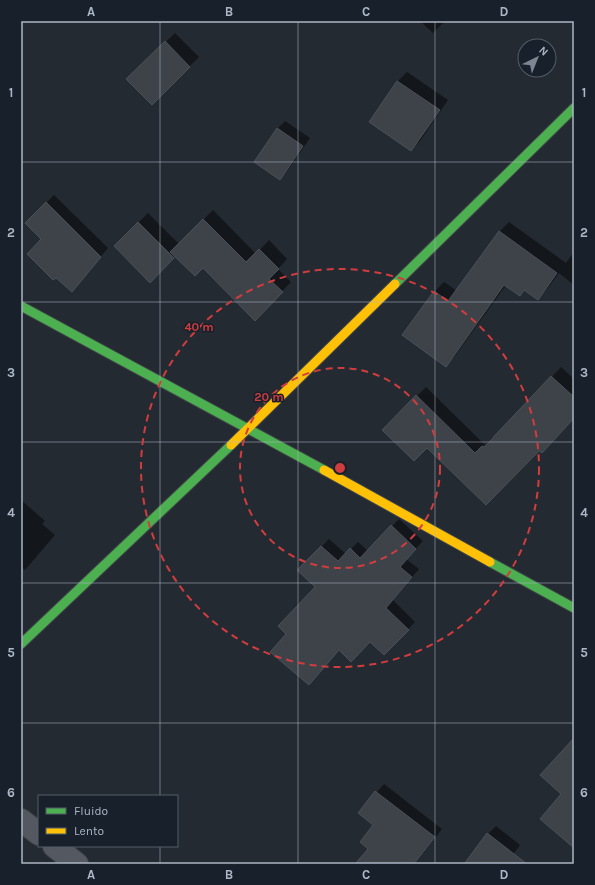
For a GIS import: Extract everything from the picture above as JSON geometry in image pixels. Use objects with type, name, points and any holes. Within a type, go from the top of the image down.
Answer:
[{"type":"street","points":[[21,644],[249,428],[574,108]]},
{"type":"street","points":[[21,306],[249,428],[574,608]]},
{"type":"street","points":[[21,820],[38,833]]},
{"type":"street","points":[[55,847],[77,864]]},
{"type":"building","points":[[165,41],[190,67],[152,105],[126,79]]},
{"type":"building","points":[[397,81],[440,110],[411,151],[369,122]]},
{"type":"building","points":[[277,128],[303,146],[280,180],[254,162]]},
{"type":"building","points":[[46,202],[101,257],[72,292],[56,278],[53,280],[27,254],[41,239],[25,223]]},
{"type":"building","points":[[203,219],[246,262],[259,249],[279,269],[269,279],[283,292],[255,321],[203,268],[195,276],[170,252]]},
{"type":"building","points":[[138,222],[174,258],[150,283],[114,246]]},
{"type":"building","points":[[499,231],[557,273],[538,300],[524,290],[520,296],[504,285],[446,367],[402,335],[434,291],[448,301]]},
{"type":"building","points":[[551,376],[574,397],[574,418],[542,453],[539,451],[486,505],[427,448],[414,461],[382,430],[416,395],[475,453],[482,446],[484,447]]},
{"type":"building","points":[[391,525],[416,549],[400,567],[412,577],[386,608],[409,630],[384,655],[370,642],[351,662],[339,650],[309,685],[270,652],[286,634],[278,626],[315,587],[297,570],[321,546],[338,561],[350,548],[360,558]]},
{"type":"building","points":[[574,738],[574,848],[540,819],[561,794],[540,775]]},
{"type":"building","points":[[375,791],[435,837],[414,864],[355,864],[368,849],[360,842],[373,825],[358,813]]},
{"type":"building","points":[[487,833],[527,864],[464,864]]},
{"type":"traffic: fast","points":[[395,284],[574,108]]},
{"type":"traffic: fast","points":[[21,306],[324,470]]},
{"type":"traffic: fast","points":[[21,644],[231,445]]},
{"type":"traffic: fast","points":[[490,562],[574,608]]},
{"type":"traffic: slow","points":[[231,445],[395,284]]},
{"type":"traffic: slow","points":[[324,470],[490,562]]}]
